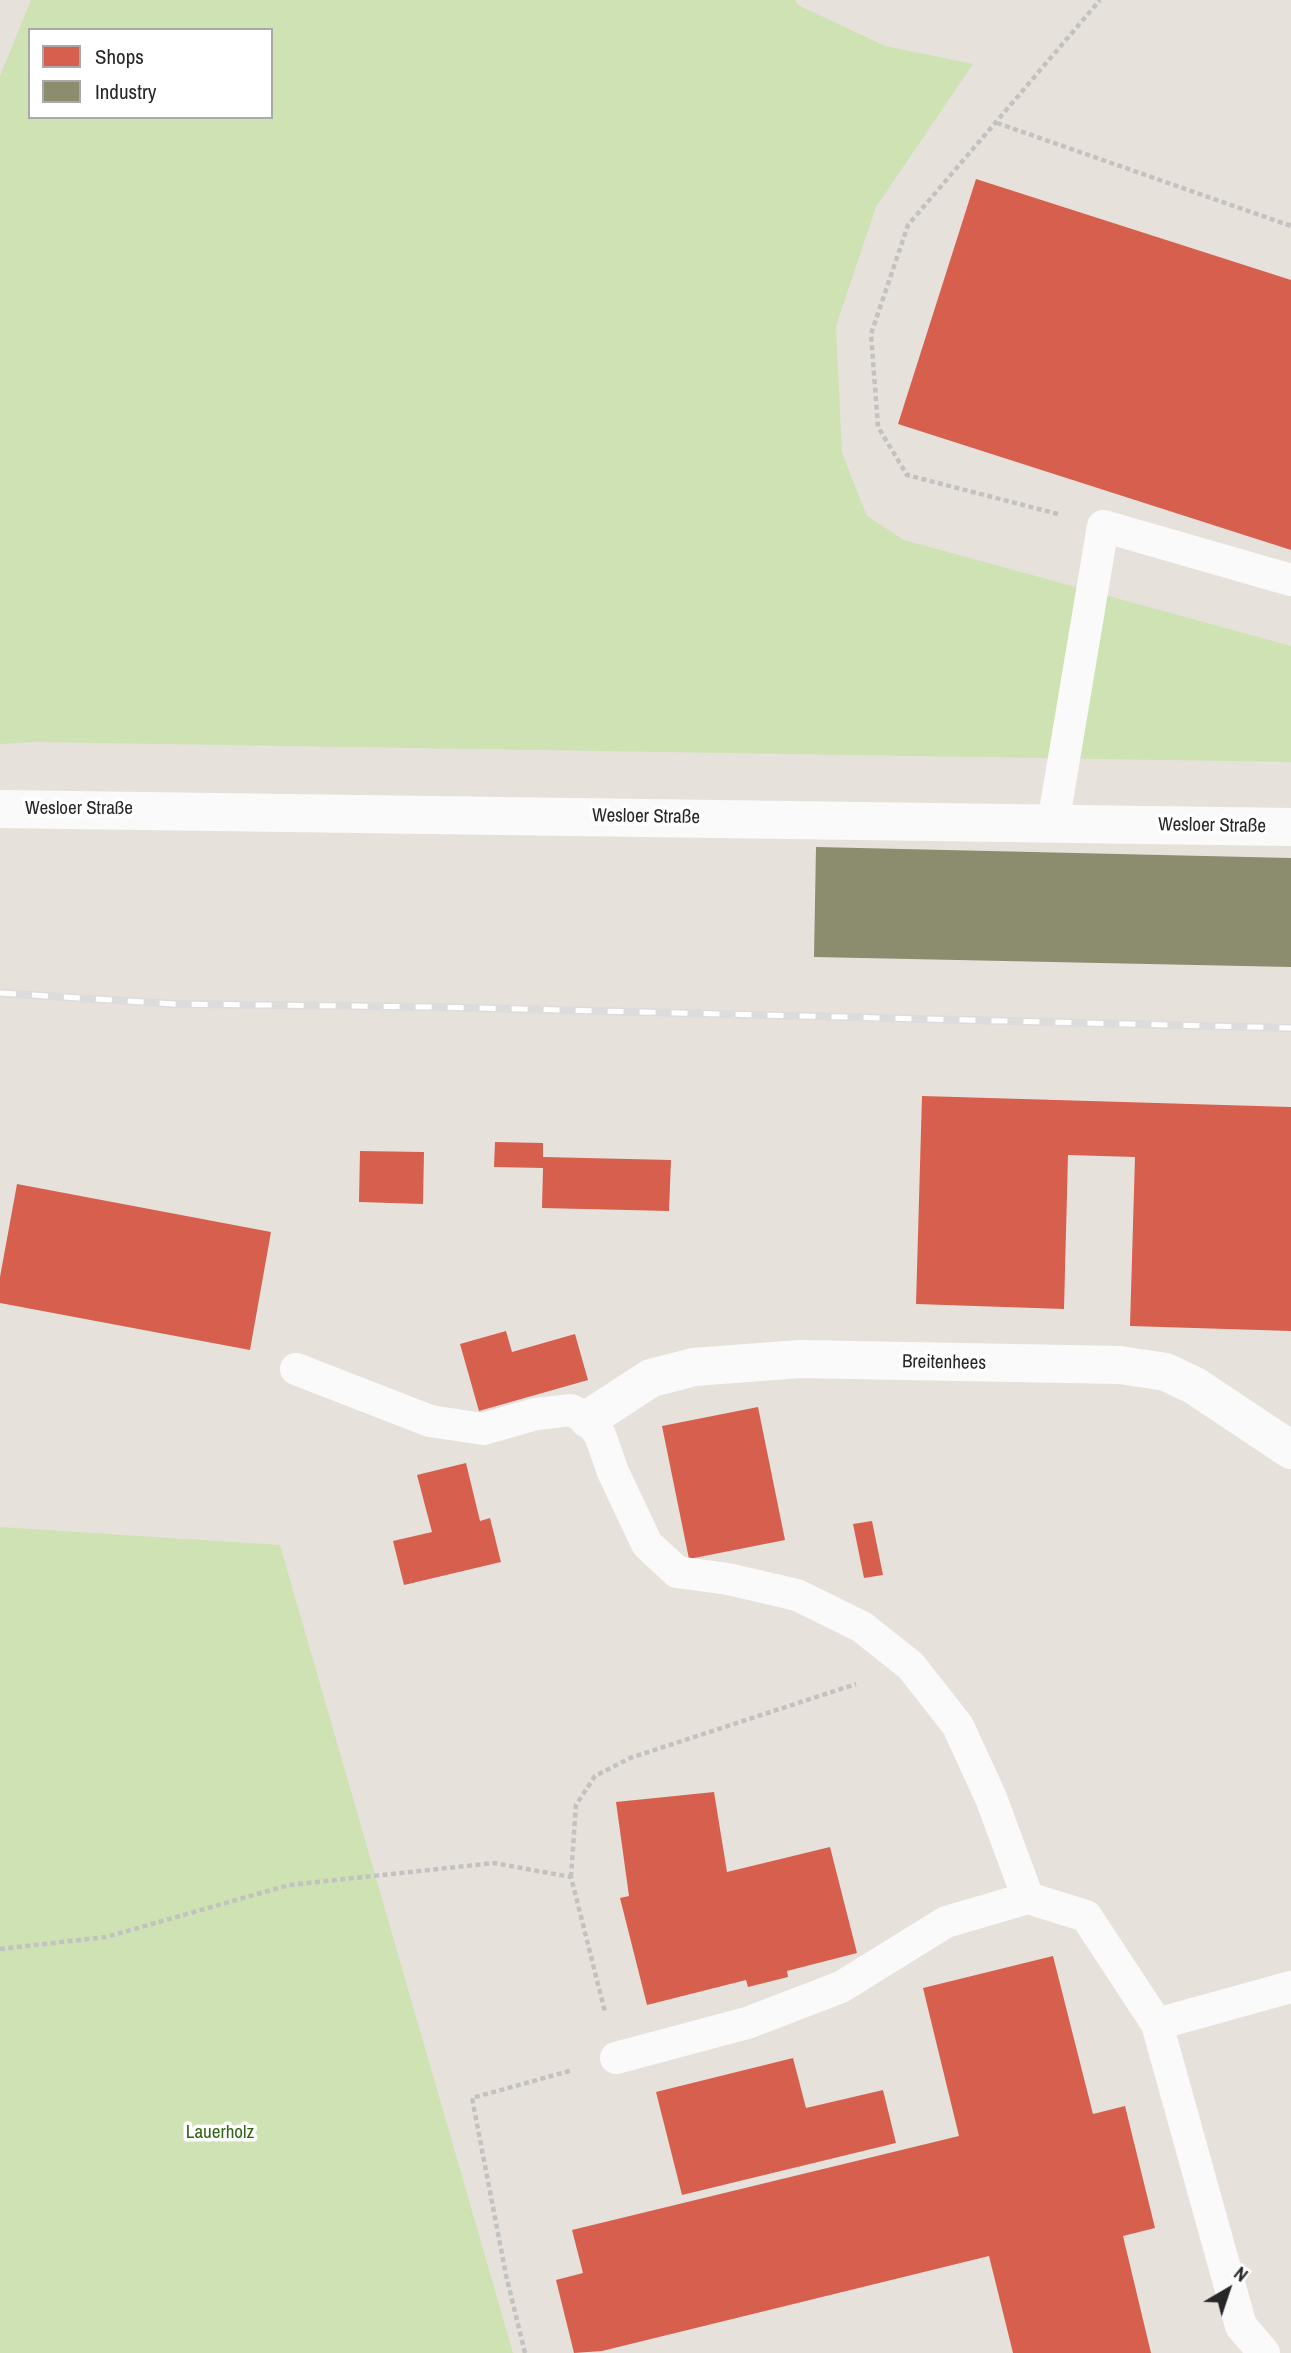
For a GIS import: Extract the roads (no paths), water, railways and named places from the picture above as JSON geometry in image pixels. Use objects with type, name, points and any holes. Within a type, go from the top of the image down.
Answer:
[{"type":"street","name":"Wesloer Straße","points":[[0,809],[1291,827]]},
{"type":"street","name":"Breitenhees","points":[[588,1419],[651,1378],[694,1367],[800,1359],[1121,1365],[1167,1372],[1195,1387],[1291,1450]]},
{"type":"lane","points":[[1053,824],[1103,526],[1291,580]]},
{"type":"lane","points":[[296,1369],[430,1420],[483,1429],[536,1414],[571,1410],[588,1419],[600,1435],[613,1472],[647,1544],[677,1572],[728,1579],[797,1595],[862,1627],[911,1666],[958,1726],[991,1798],[1028,1898]]},
{"type":"lane","points":[[616,2058],[747,2023],[841,1987],[946,1922],[1028,1898],[1086,1916],[1157,2024],[1241,2326],[1264,2353]]},
{"type":"lane","points":[[1157,2024],[1291,1987]]},
{"type":"railway","points":[[0,993],[174,1004],[437,1007],[1291,1028]]},
{"type":"park label","name":"Lauerholz","points":[[220,2133]]}]
